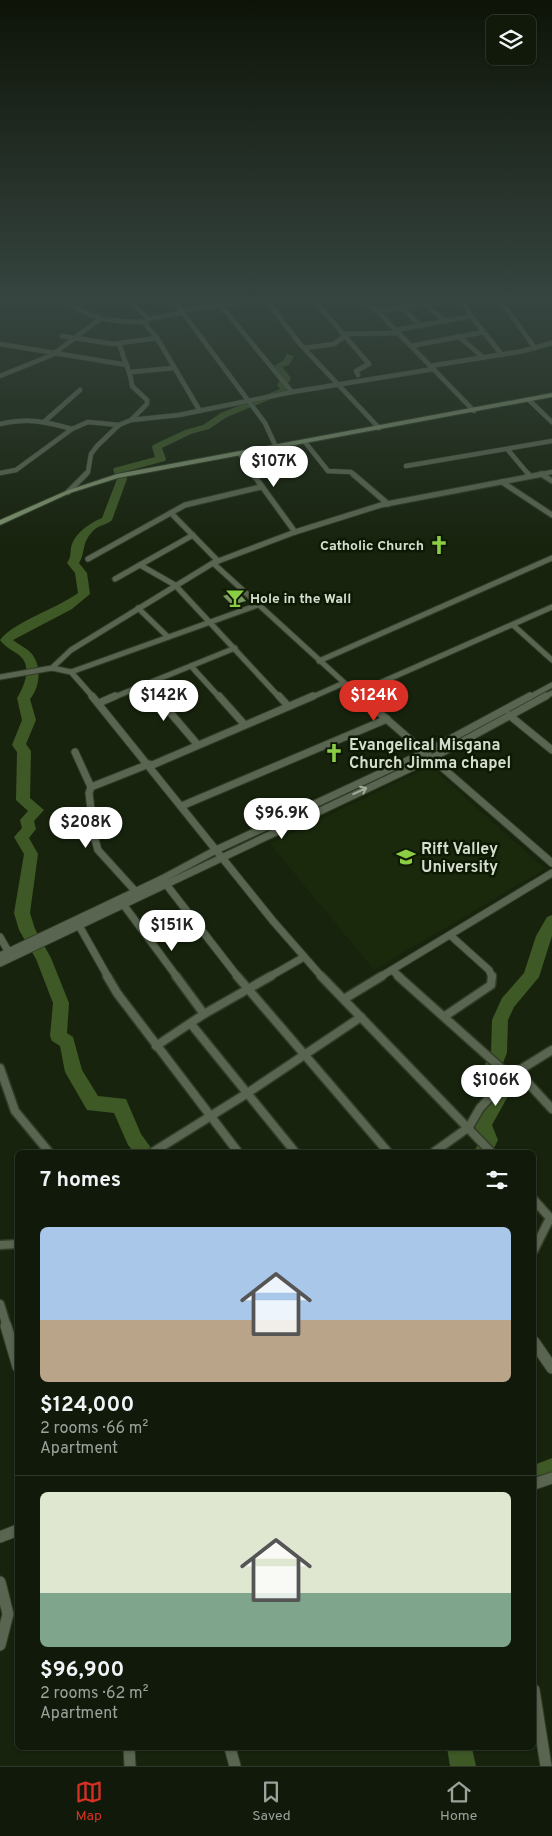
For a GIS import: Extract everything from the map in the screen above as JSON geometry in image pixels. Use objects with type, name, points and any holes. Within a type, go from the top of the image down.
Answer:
[{"type":"street","points":[[131,420],[147,404],[147,400],[132,386],[132,379]]},
{"type":"street","points":[[181,379],[200,411]]},
{"type":"street","points":[[233,379],[265,424],[276,447]]},
{"type":"street","points":[[282,379],[292,392]]},
{"type":"street","points":[[335,379],[379,428]]},
{"type":"street","points":[[68,492],[88,472],[91,454],[96,446],[118,425],[131,420],[200,411],[292,392],[373,379]]},
{"type":"street","points":[[444,379],[474,411]]},
{"type":"street","points":[[45,421],[80,390]]},
{"type":"street","points":[[0,523],[68,492],[117,476],[552,395]]},
{"type":"street","points":[[529,400],[552,422]]},
{"type":"street","points":[[0,424],[22,419],[45,421],[72,429]]},
{"type":"street","points":[[0,474],[16,470],[72,429],[88,422],[118,425]]},
{"type":"street","points":[[406,466],[552,441]]},
{"type":"street","points":[[305,442],[328,471],[351,472],[388,504]]},
{"type":"street","points":[[508,450],[530,476]]},
{"type":"street","points":[[240,454],[261,487],[295,532]]},
{"type":"street","points":[[52,668],[71,650],[215,562],[295,532],[388,504],[552,472]]},
{"type":"street","points":[[540,474],[552,481]]},
{"type":"street","points":[[502,482],[552,515]]},
{"type":"street","points":[[88,559],[171,512],[198,502],[261,487]]},
{"type":"street","points":[[171,512],[182,521],[215,562],[258,605],[344,683],[552,863]]},
{"type":"street","points":[[115,579],[193,535]]},
{"type":"street","points":[[319,661],[552,558]]},
{"type":"street","points":[[140,565],[175,585],[288,706]]},
{"type":"street","points":[[0,677],[52,668],[71,672],[258,605]]},
{"type":"street","points":[[138,608],[168,638]]},
{"type":"street","points":[[357,693],[551,608]]},
{"type":"street","points":[[512,625],[552,660]]},
{"type":"street","points":[[99,703],[235,648]]},
{"type":"street","points":[[191,666],[244,724]]},
{"type":"street","points":[[71,672],[184,805],[218,853],[304,957],[489,1150]]},
{"type":"street","points":[[91,787],[149,765],[344,683]]},
{"type":"street","points":[[146,685],[198,744]]},
{"type":"street","points":[[0,956],[163,881],[426,752],[552,685]]},
{"type":"street","points":[[218,853],[432,758],[509,715],[550,696]]},
{"type":"street","points":[[509,715],[552,750]]},
{"type":"street","points":[[184,805],[387,719]]},
{"type":"street","points":[[75,752],[91,787],[89,793],[94,836],[98,850],[137,893]]},
{"type":"street","points":[[344,999],[552,873]]},
{"type":"street","points":[[163,881],[248,990],[386,1150]]},
{"type":"street","points":[[121,901],[204,1014]]},
{"type":"street","points":[[0,964],[77,922]]},
{"type":"street","points":[[77,922],[117,993],[236,1150]]},
{"type":"street","points":[[445,1016],[491,985],[493,979],[490,970],[450,935]]},
{"type":"street","points":[[0,938],[8,952]]},
{"type":"street","points":[[156,1046],[204,1014],[304,957]]},
{"type":"street","points":[[392,970],[514,1074],[552,1110]]},
{"type":"street","points":[[156,1150],[246,1094],[361,1017]]},
{"type":"street","points":[[191,1024],[293,1150]]},
{"type":"street","points":[[437,1150],[469,1127],[480,1108],[514,1074],[552,1050]]},
{"type":"street","points":[[0,1068],[15,1111],[46,1150]]},
{"type":"street","points":[[536,1202],[551,1219],[536,1246]]},
{"type":"street","points":[[0,1245],[15,1244]]},
{"type":"street","points":[[0,1304],[15,1356]]},
{"type":"street","points":[[536,1345],[552,1368]]},
{"type":"street","points":[[536,1482],[552,1478]]},
{"type":"street","points":[[0,1538],[15,1531]]},
{"type":"street","points":[[0,1582],[9,1611],[8,1624],[0,1645]]},
{"type":"street","points":[[536,1703],[546,1766]]},
{"type":"street","points":[[129,1750],[130,1766]]},
{"type":"street","points":[[230,1750],[234,1766]]},
{"type":"shaded area","name":"Rift Valley University","points":[[430,766],[545,869],[374,970],[270,844]]},
{"type":"building","name":"Hole in the Wall","points":[[237,591],[246,601],[232,605],[223,596]]},
{"type":"waterway","points":[[143,1150],[134,1139],[120,1105],[93,1104],[74,1072],[67,1042],[58,1036],[61,1003],[43,958],[27,930],[22,913],[31,854],[21,837],[29,829],[27,820],[37,810],[23,800],[24,751],[19,745],[29,720],[23,698],[30,689],[32,673],[28,657],[6,640],[12,634],[68,606],[84,594],[81,573],[73,563],[77,557],[77,546],[91,527],[107,520],[122,479],[118,470],[161,459],[157,447],[188,432],[206,427],[224,415],[285,390],[282,385],[285,379]]},
{"type":"waterway","points":[[484,1150],[489,1140],[483,1124],[499,1096],[491,1070],[499,1053],[500,1020],[508,1003],[519,988],[531,977],[544,936],[552,921]]},
{"type":"waterway","points":[[536,1475],[552,1469]]},
{"type":"waterway","points":[[460,1750],[463,1766]]},
{"type":"place","name":"Catholic Church","points":[[439,545]]},
{"type":"place","name":"Hole in the Wall","points":[[235,598]]},
{"type":"place","name":"Evangelical Misgana Church Jimma chapel","points":[[334,753]]},
{"type":"place","name":"Rift Valley University","points":[[406,857]]}]
